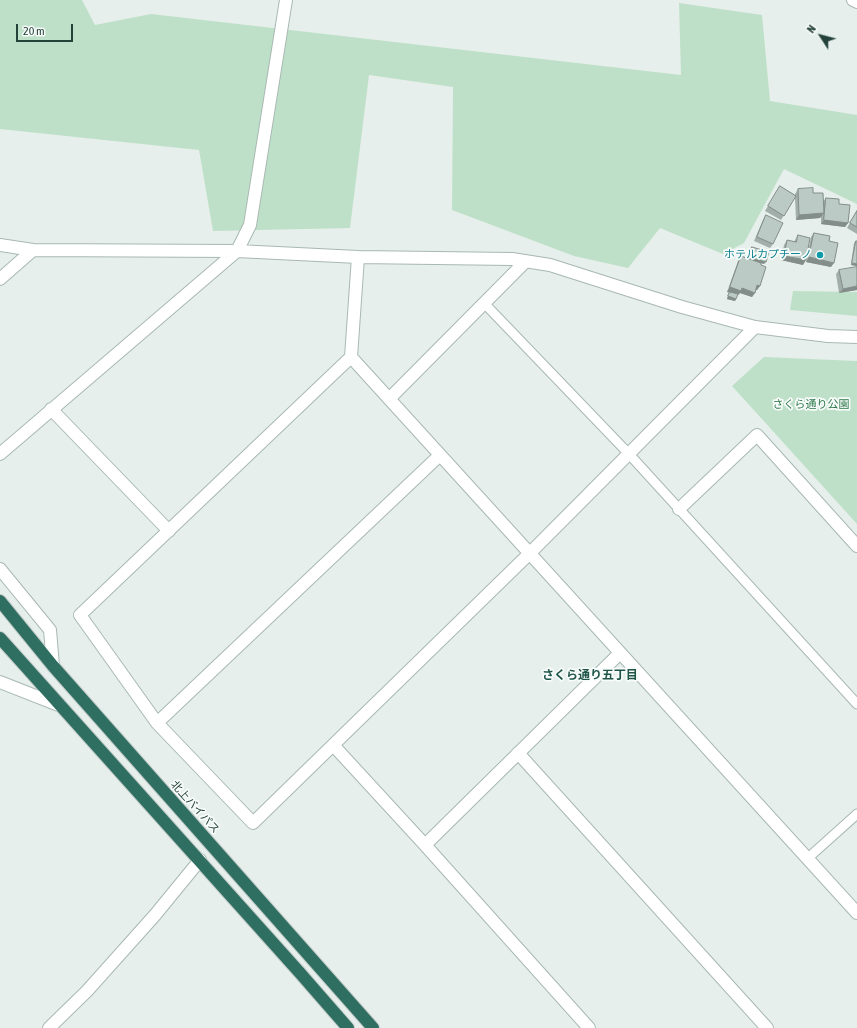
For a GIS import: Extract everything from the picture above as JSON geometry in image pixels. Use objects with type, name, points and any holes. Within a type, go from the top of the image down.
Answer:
[{"type":"highway","name":"北上バイパス","points":[[0,601],[53,666],[373,1028]]},
{"type":"highway","points":[[0,638],[200,860],[348,1028]]},
{"type":"street","points":[[0,454],[237,251],[250,226],[286,0]]},
{"type":"street","points":[[853,0],[857,2]]},
{"type":"street","points":[[0,245],[33,250],[237,251],[358,257],[512,259],[550,265],[682,307],[755,327],[828,336],[857,337]]},
{"type":"street","points":[[0,279],[33,250]]},
{"type":"street","points":[[358,257],[351,357],[80,616],[157,722],[253,823],[529,554],[755,327]]},
{"type":"street","points":[[389,399],[526,261]]},
{"type":"street","points":[[351,357],[857,913]]},
{"type":"street","points":[[51,410],[169,531]]},
{"type":"street","points":[[679,509],[757,435],[857,546]]},
{"type":"street","points":[[157,722],[440,455]]},
{"type":"street","points":[[0,569],[50,630],[53,666]]},
{"type":"street","points":[[425,845],[620,653]]},
{"type":"street","points":[[0,682],[61,706]]},
{"type":"street","points":[[334,745],[589,1028]]},
{"type":"street","points":[[518,753],[767,1028]]},
{"type":"street","points":[[50,1028],[98,979],[155,915],[200,860]]},
{"type":"lane","points":[[484,303],[629,454],[857,704]]},
{"type":"lane","points":[[808,858],[857,814]]},
{"type":"green space","points":[[0,0],[82,0],[95,25],[151,14],[681,75],[679,3],[762,15],[770,101],[857,115],[857,204],[784,169],[744,243],[723,254],[660,228],[628,268],[574,256],[452,210],[453,87],[369,75],[350,228],[213,231],[199,150],[0,129]]},
{"type":"green space","points":[[793,291],[857,292],[857,316],[790,310]]},
{"type":"green space","name":"さくら通り公園","points":[[764,357],[857,361],[857,524],[732,386]]},
{"type":"building","points":[[780,186],[796,196],[784,216],[768,206]]},
{"type":"building","points":[[813,188],[813,193],[823,193],[824,213],[799,215],[798,189]]},
{"type":"building","points":[[826,198],[839,199],[839,204],[850,205],[848,223],[824,220]]},
{"type":"building","points":[[857,211],[857,227],[850,223]]},
{"type":"building","points":[[766,215],[783,223],[773,244],[757,237]]},
{"type":"building","name":"ホテルカプチーノ","points":[[814,233],[830,236],[829,241],[838,243],[834,263],[809,257]]},
{"type":"building","points":[[798,235],[810,238],[806,260],[784,256],[787,240],[796,242]]},
{"type":"building","points":[[857,241],[857,264],[852,263]]},
{"type":"building","points":[[752,247],[769,252],[766,262],[749,257]]},
{"type":"building","points":[[741,256],[761,263],[761,265],[766,267],[760,286],[757,285],[755,293],[742,288],[741,291],[730,287]]},
{"type":"building","points":[[857,267],[857,286],[843,289],[839,270]]},
{"type":"building","points":[[730,292],[738,294],[736,299],[728,296]]},
{"type":"place","name":"ホテルカプチーノ","points":[[820,255]]},
{"type":"district","name":"さくら通り五丁目","points":[[590,675]]}]
